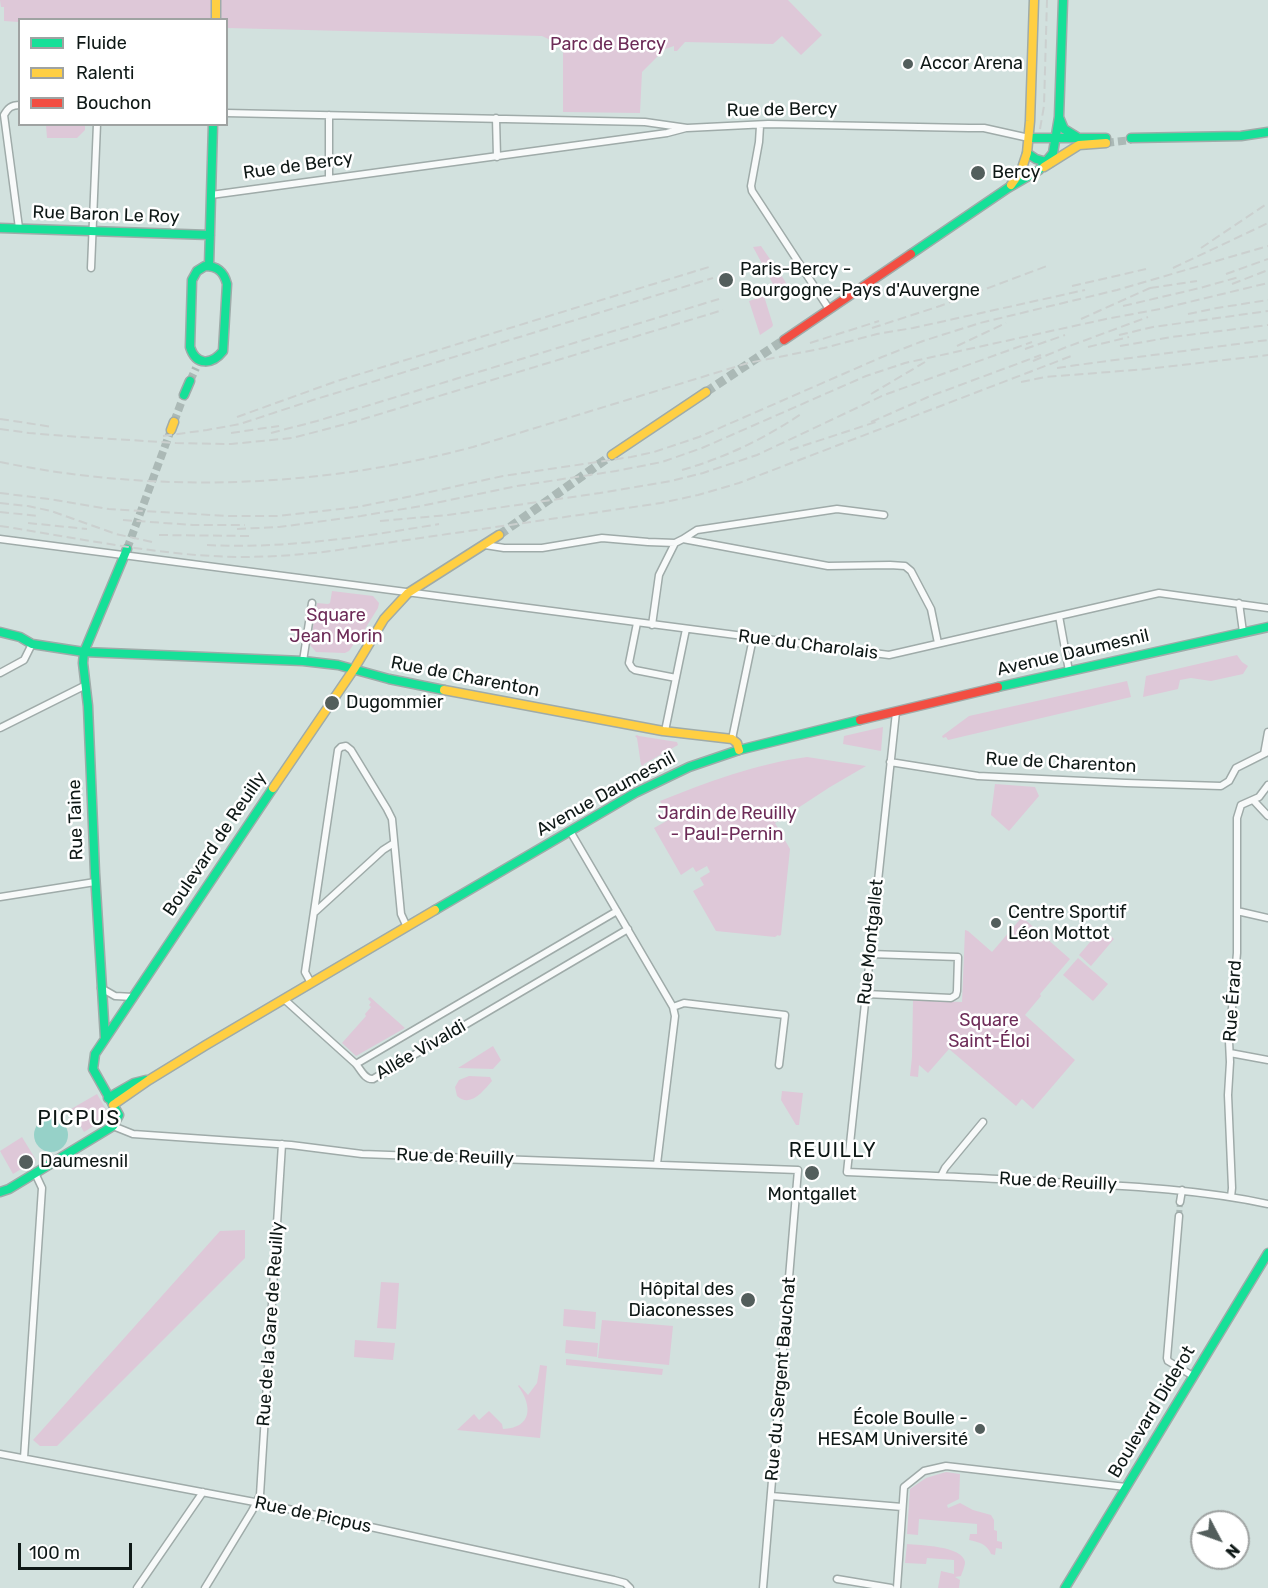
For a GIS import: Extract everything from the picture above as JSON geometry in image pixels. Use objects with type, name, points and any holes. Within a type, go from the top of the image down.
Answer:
[{"type":"main road","points":[[216,0],[216,18]]},
{"type":"main road","points":[[1008,188],[1021,171],[1027,153],[1034,0]]},
{"type":"main road","points":[[784,340],[1048,163],[1053,153],[1059,117],[1063,0]]},
{"type":"main road","points":[[1059,117],[1065,130],[1077,137]]},
{"type":"main road","points":[[209,266],[213,126]]},
{"type":"main road","points":[[1134,139],[1241,136],[1268,132]]},
{"type":"main road","name":"Rue de Bercy","points":[[1029,138],[1077,137],[1106,140],[1079,145],[1048,163]]},
{"type":"main road","points":[[1027,153],[1048,163]]},
{"type":"main road","name":"Rue Baron Le Roy","points":[[0,228],[210,235]]},
{"type":"main road","points":[[209,266],[221,270],[226,278],[224,347],[221,356],[217,359],[198,364],[190,347],[192,280],[197,271],[209,266]]},
{"type":"main road","points":[[184,395],[190,381]]},
{"type":"main road","points":[[612,455],[706,392]]},
{"type":"main road","name":"Boulevard de Reuilly","points":[[110,1101],[93,1070],[95,1054],[354,669],[384,619],[408,593],[499,535]]},
{"type":"main road","points":[[84,652],[126,552]]},
{"type":"main road","name":"Avenue Daumesnil","points":[[110,1101],[135,1091],[149,1080],[635,793],[689,767],[740,750],[810,732],[1268,627]]},
{"type":"main road","name":"Rue de Charenton","points":[[0,632],[32,644],[84,652],[303,661],[338,665],[388,679],[531,707],[665,731],[732,739]]},
{"type":"main road","name":"Rue Taine","points":[[84,652],[105,1038]]},
{"type":"main road","points":[[732,739],[740,750]]},
{"type":"main road","points":[[1,1191],[9,1189],[113,1126],[119,1115],[110,1101]]},
{"type":"main road","name":"Boulevard Diderot","points":[[1065,1588],[1268,1253]]},
{"type":"street","points":[[18,105],[8,108],[4,115],[19,228]]},
{"type":"street","name":"Rue de Bercy","points":[[228,113],[645,122],[687,128]]},
{"type":"street","points":[[328,179],[329,115]]},
{"type":"street","points":[[496,118],[496,157]]},
{"type":"street","name":"Rue de Bercy","points":[[211,193],[496,157],[667,133],[687,128],[768,124],[984,129],[1029,138]]},
{"type":"street","points":[[92,268],[97,126]]},
{"type":"street","points":[[760,126],[752,191],[829,309]]},
{"type":"street","points":[[483,545],[504,548],[542,548],[602,538],[648,543],[675,543],[697,530],[837,509],[884,515]]},
{"type":"street","name":"Rue du Charolais","points":[[0,539],[126,552],[408,593],[889,655],[1159,593],[1268,608]]},
{"type":"street","points":[[683,539],[828,566],[905,566],[911,571],[931,609],[938,643]]},
{"type":"street","points":[[652,625],[659,575],[675,543]]},
{"type":"street","points":[[303,661],[312,603]]},
{"type":"street","points":[[1239,603],[1242,632]]},
{"type":"street","points":[[1059,616],[1069,671]]},
{"type":"street","points":[[638,623],[629,663],[631,667],[635,670],[676,678]]},
{"type":"street","points":[[665,731],[686,629]]},
{"type":"street","points":[[732,739],[753,638]]},
{"type":"street","points":[[0,674],[24,660],[32,644]]},
{"type":"street","points":[[0,728],[86,685]]},
{"type":"street","name":"Rue Montgallet","points":[[847,1172],[896,712]]},
{"type":"street","points":[[1266,753],[1268,732]]},
{"type":"street","points":[[311,984],[305,972],[338,750],[341,747],[346,746],[351,750],[392,819],[401,914],[407,927]]},
{"type":"street","name":"Rue de Charenton","points":[[890,762],[978,776],[1221,786],[1229,781],[1236,768],[1266,753]]},
{"type":"street","points":[[1268,785],[1263,794],[1254,801],[1268,816]]},
{"type":"street","name":"Rue Érard","points":[[1231,1197],[1228,1095],[1229,1041],[1237,953],[1237,818],[1241,806],[1254,801]]},
{"type":"street","points":[[570,831],[673,1007],[675,1016],[657,1164]]},
{"type":"street","points":[[314,912],[393,843]]},
{"type":"street","points":[[0,897],[95,882]]},
{"type":"street","name":"Allée Vivaldi","points":[[617,911],[356,1064],[366,1078],[373,1079],[628,929]]},
{"type":"street","points":[[1237,911],[1268,918]]},
{"type":"street","points":[[866,994],[949,998],[956,995],[958,957],[870,954]]},
{"type":"street","points":[[101,988],[115,996],[133,997]]},
{"type":"street","points":[[285,1000],[356,1064]]},
{"type":"street","points":[[673,1007],[684,1003],[785,1015],[779,1065]]},
{"type":"street","points":[[1230,1053],[1268,1060]]},
{"type":"street","points":[[941,1176],[982,1122]]},
{"type":"street","name":"Rue de Reuilly","points":[[113,1126],[133,1134],[282,1144],[362,1154],[798,1170]]},
{"type":"street","name":"Rue de la Gare de Reuilly","points":[[257,1503],[260,1495],[282,1144]]},
{"type":"street","name":"Rue du Sergent Bauchat","points":[[763,1588],[798,1170]]},
{"type":"street","name":"Rue de Reuilly","points":[[847,1172],[1182,1190],[1268,1204]]},
{"type":"street","points":[[24,1458],[42,1188],[35,1173]]},
{"type":"street","points":[[1180,1202],[1182,1190]]},
{"type":"street","points":[[1179,1215],[1167,1358],[1168,1361],[1193,1376]]},
{"type":"street","name":"Rue de Picpus","points":[[0,1454],[257,1503],[608,1578],[628,1586]]},
{"type":"street","points":[[897,1588],[904,1486],[924,1471],[946,1466],[1126,1487]]},
{"type":"street","points":[[137,1588],[203,1492]]},
{"type":"street","points":[[771,1496],[903,1507]]},
{"type":"street","points":[[205,1588],[257,1503]]},
{"type":"street","points":[[837,1579],[891,1588]]},
{"type":"green space","name":"Parc de Bercy","points":[[0,0],[788,0],[822,35],[801,55],[782,36],[773,44],[685,42],[677,51],[674,51],[674,46],[665,49],[642,72],[640,113],[563,112],[563,46],[542,36],[228,28],[228,18],[18,18],[18,22],[4,21],[4,7],[1,7]]},
{"type":"green space","points":[[46,126],[85,126],[85,130],[77,138],[47,138]]},
{"type":"green space","points":[[761,246],[785,281],[789,291],[787,293],[773,284],[753,247]]},
{"type":"green space","points":[[764,296],[773,325],[760,335],[749,301]]},
{"type":"green space","name":"Square Jean Morin","points":[[332,591],[373,596],[379,603],[363,632],[359,633],[360,635],[349,651],[345,653],[316,652],[310,645],[317,603],[330,603]]},
{"type":"green space","points":[[1237,655],[1248,666],[1243,674],[1211,681],[1191,678],[1180,680],[1178,689],[1143,697],[1146,676]]},
{"type":"green space","points":[[1127,681],[1131,697],[948,740],[942,736],[969,716]]},
{"type":"green space","points":[[883,727],[881,751],[843,744],[844,736]]},
{"type":"green space","points":[[635,736],[677,742],[678,745],[643,766]]},
{"type":"green space","name":"Jardin de Reuilly - Paul-Pernin","points":[[807,757],[866,766],[775,823],[790,849],[781,935],[775,937],[716,931],[693,891],[704,885],[700,878],[710,872],[707,866],[696,872],[693,867],[681,875],[654,828],[670,819],[660,801],[750,769]]},
{"type":"green space","points":[[995,784],[1035,787],[1039,796],[1009,831],[991,815]]},
{"type":"green space","name":"Square Saint-Éloi","points":[[1022,917],[1070,959],[1025,1015],[1075,1060],[1033,1109],[1022,1099],[1016,1106],[949,1049],[928,1073],[919,1065],[918,1077],[910,1076],[913,1000],[962,1002],[965,930],[992,952]]},
{"type":"green space","points":[[1102,928],[1114,939],[1091,966],[1079,955]]},
{"type":"green space","points":[[1078,958],[1108,984],[1093,1001],[1063,975]]},
{"type":"green space","points":[[370,997],[405,1028],[356,1056],[342,1043],[366,1016],[365,1014],[371,1007],[368,999]]},
{"type":"green space","points":[[493,1046],[501,1060],[493,1069],[458,1068]]},
{"type":"green space","points":[[469,1076],[490,1077],[492,1081],[476,1097],[467,1100],[457,1096],[455,1087],[459,1080]]},
{"type":"green space","points":[[782,1091],[803,1093],[799,1125],[796,1125],[781,1100]]},
{"type":"green space","points":[[97,1094],[110,1116],[84,1132],[71,1109]]},
{"type":"green space","points":[[22,1137],[36,1160],[13,1174],[0,1151]]},
{"type":"green space","points":[[245,1230],[245,1258],[57,1446],[40,1446],[33,1440],[220,1231]]},
{"type":"green space","points":[[381,1282],[399,1283],[396,1329],[377,1328]]},
{"type":"green space","points":[[564,1309],[596,1312],[595,1329],[563,1326]]},
{"type":"green space","points":[[602,1320],[673,1326],[669,1365],[598,1358]]},
{"type":"green space","points":[[355,1340],[395,1343],[393,1360],[354,1357]]},
{"type":"green space","points":[[566,1340],[598,1343],[597,1357],[565,1353]]},
{"type":"green space","points":[[566,1359],[663,1369],[662,1375],[566,1365]]},
{"type":"green space","points":[[540,1365],[547,1366],[540,1438],[457,1430],[474,1414],[479,1420],[489,1411],[502,1424],[503,1429],[520,1425],[527,1415],[527,1408],[518,1386],[528,1395],[537,1383]]},
{"type":"green space","points":[[946,1472],[960,1474],[959,1499],[947,1505],[948,1508],[960,1503],[973,1510],[991,1515],[994,1520],[997,1541],[1002,1542],[1002,1549],[996,1548],[995,1555],[991,1554],[982,1544],[969,1540],[970,1534],[977,1534],[977,1524],[919,1519],[918,1535],[907,1534],[910,1489],[926,1478]]},
{"type":"green space","points":[[907,1544],[940,1547],[962,1557],[965,1562],[961,1576],[955,1577],[960,1580],[959,1588],[938,1588],[941,1571],[954,1574],[954,1560],[927,1558],[926,1564],[905,1563]]},
{"type":"water","points":[[51,1118],[63,1123],[68,1135],[63,1147],[51,1152],[39,1147],[34,1135],[39,1123]]},
{"type":"tunnel","points":[[1106,143],[1131,140]]},
{"type":"tunnel","points":[[706,392],[784,340]]},
{"type":"tunnel","points":[[190,381],[196,368]]},
{"type":"tunnel","points":[[174,422],[184,395]]},
{"type":"tunnel","points":[[127,549],[171,430]]},
{"type":"tunnel","points":[[499,535],[612,455]]},
{"type":"tunnel","points":[[1179,1216],[1180,1202]]},
{"type":"railway","points":[[1040,129],[1044,106],[1047,0]]},
{"type":"railway","points":[[1201,248],[1268,203]]},
{"type":"railway","points":[[1173,268],[1268,223]]},
{"type":"railway","points":[[0,493],[109,509],[229,516],[278,516],[357,507],[503,476],[631,457],[699,437],[923,341],[980,323],[1117,290],[1268,246]]},
{"type":"railway","points":[[1226,274],[1268,259]]},
{"type":"railway","points":[[872,328],[940,306],[1047,266]]},
{"type":"railway","points":[[237,417],[337,381],[709,267]]},
{"type":"railway","points":[[1072,286],[1146,269]]},
{"type":"railway","points":[[1232,284],[1268,270]]},
{"type":"railway","points":[[1123,306],[1239,277]]},
{"type":"railway","points":[[163,436],[240,424],[713,278]]},
{"type":"railway","points":[[1150,288],[1197,281]]},
{"type":"railway","points":[[237,529],[279,527],[361,516],[517,486],[662,462],[702,448],[866,376],[905,363],[1160,309],[1268,283]]},
{"type":"railway","points":[[1081,319],[1150,288]]},
{"type":"railway","points":[[0,462],[118,479],[178,482],[237,482],[356,471],[415,461],[473,447],[748,363],[1085,290]]},
{"type":"railway","points":[[271,433],[719,299]]},
{"type":"railway","points":[[1188,314],[1268,300]]},
{"type":"railway","points":[[0,429],[176,443],[231,444],[292,438],[350,423],[723,310]]},
{"type":"railway","points":[[1119,335],[1153,327],[1268,311]]},
{"type":"railway","points":[[1033,361],[1148,317]]},
{"type":"railway","points":[[810,343],[879,321]]},
{"type":"railway","points":[[957,346],[1006,323]]},
{"type":"railway","points":[[1120,346],[1268,325]]},
{"type":"railway","points":[[1025,349],[1065,335]]},
{"type":"railway","points":[[1088,347],[1129,337]]},
{"type":"railway","points":[[1057,368],[1268,340]]},
{"type":"railway","points":[[380,521],[448,515],[600,493],[703,473],[757,455],[884,395],[1032,342]]},
{"type":"railway","points":[[871,422],[928,397],[1041,355]]},
{"type":"railway","points":[[0,526],[120,546],[210,556],[263,557],[331,551],[661,503],[739,483],[1074,355]]},
{"type":"railway","points":[[1021,382],[1045,377],[1147,369],[1268,355]]},
{"type":"railway","points":[[871,394],[925,362]]},
{"type":"railway","points":[[682,470],[743,447],[801,414]]},
{"type":"railway","points":[[0,419],[53,427]]},
{"type":"railway","points":[[790,450],[879,421]]},
{"type":"railway","points":[[231,433],[279,426]]},
{"type":"railway","points":[[0,503],[51,511],[116,534],[152,542]]},
{"type":"railway","points":[[0,512],[39,516]]},
{"type":"railway","points":[[123,520],[193,525],[245,525]]},
{"type":"railway","points":[[28,523],[87,529]]},
{"type":"railway","points":[[207,545],[294,544],[439,524]]},
{"type":"railway","points":[[159,535],[249,536]]},
{"type":"traffic: fast","points":[[911,254],[1008,188],[1039,170],[1053,153],[1059,117],[1063,0]]},
{"type":"traffic: fast","points":[[1059,117],[1064,129],[1077,137]]},
{"type":"traffic: fast","points":[[209,266],[213,126]]},
{"type":"traffic: fast","points":[[1131,138],[1241,136],[1268,132]]},
{"type":"traffic: fast","points":[[1029,138],[1106,138]]},
{"type":"traffic: fast","points":[[1027,153],[1036,159],[1050,163]]},
{"type":"traffic: fast","points":[[0,228],[210,235]]},
{"type":"traffic: fast","points":[[205,266],[220,270],[227,284],[223,351],[209,361],[196,358],[190,347],[192,280],[197,271],[205,266]]},
{"type":"traffic: fast","points":[[184,395],[190,381]]},
{"type":"traffic: fast","points":[[105,1038],[88,706],[83,663],[84,652],[127,549]]},
{"type":"traffic: fast","points":[[998,687],[1268,627]]},
{"type":"traffic: fast","points":[[0,632],[20,637],[32,644],[84,652],[303,661],[338,665],[389,679],[444,690]]},
{"type":"traffic: fast","points":[[435,910],[635,793],[689,767],[739,750],[860,720]]},
{"type":"traffic: fast","points":[[0,1192],[9,1189],[113,1126],[119,1115],[93,1069],[95,1054],[273,788]]},
{"type":"traffic: fast","points":[[108,1098],[134,1083],[146,1080]]},
{"type":"traffic: fast","points":[[1065,1588],[1268,1253]]},
{"type":"traffic: slow","points":[[216,0],[216,18]]},
{"type":"traffic: slow","points":[[1011,185],[1021,171],[1027,153],[1034,0]]},
{"type":"traffic: slow","points":[[1044,167],[1079,145],[1106,143]]},
{"type":"traffic: slow","points":[[612,455],[706,392]]},
{"type":"traffic: slow","points":[[171,430],[174,422]]},
{"type":"traffic: slow","points":[[273,788],[354,669],[384,619],[408,593],[499,535]]},
{"type":"traffic: slow","points":[[444,690],[663,731],[732,739],[737,743],[739,750]]},
{"type":"traffic: slow","points":[[113,1105],[206,1045],[435,910]]},
{"type":"traffic: jam","points":[[784,340],[911,254]]},
{"type":"traffic: jam","points":[[860,720],[998,687]]},
{"type":"place","name":"Accor Arena","points":[[908,64]]},
{"type":"place","name":"Bercy","points":[[978,173]]},
{"type":"place","name":"Paris-Bercy - Bourgogne-Pays d'Auvergne","points":[[726,280]]},
{"type":"place","name":"Dugommier","points":[[332,703]]},
{"type":"place","name":"Centre Sportif Léon Mottot","points":[[996,923]]},
{"type":"place","name":"Daumesnil","points":[[26,1162]]},
{"type":"place","name":"Montgallet","points":[[812,1173]]},
{"type":"place","name":"Hôpital des Diaconesses","points":[[748,1300]]},
{"type":"place","name":"École Boulle - HESAM Université","points":[[980,1429]]},
{"type":"district","name":"PICPUS","points":[[79,1119]]},
{"type":"district","name":"REUILLY","points":[[833,1151]]}]
